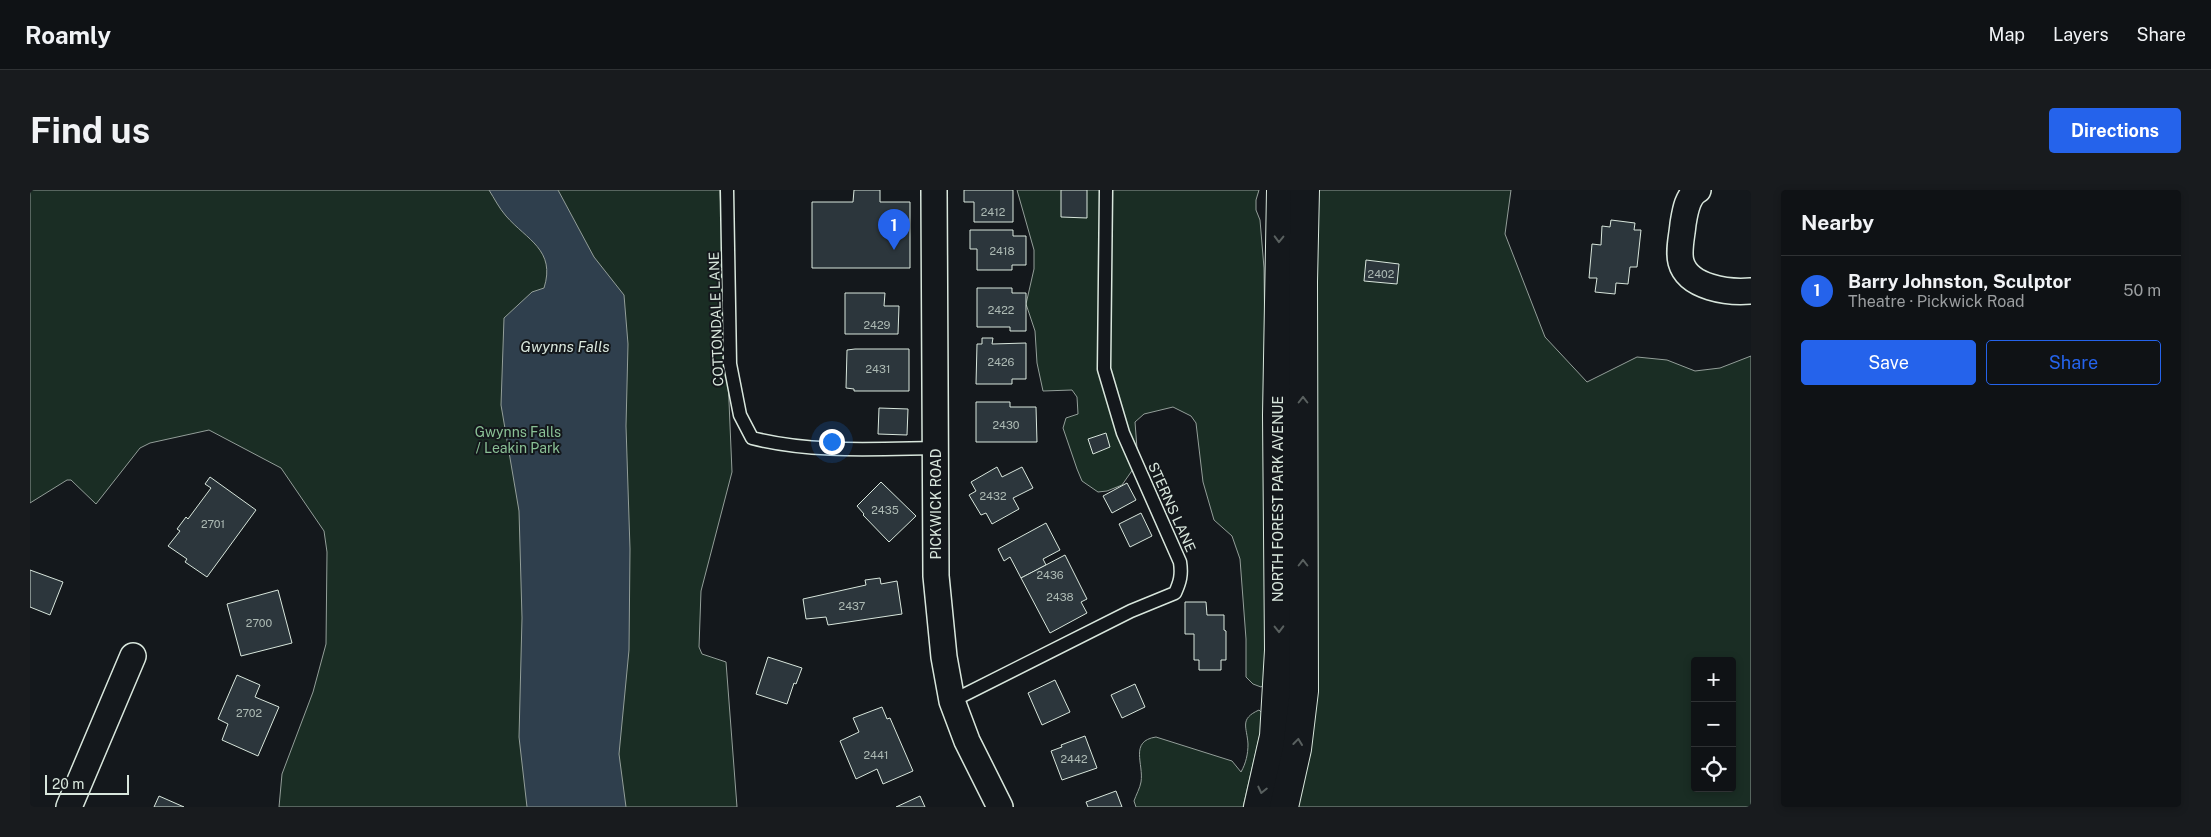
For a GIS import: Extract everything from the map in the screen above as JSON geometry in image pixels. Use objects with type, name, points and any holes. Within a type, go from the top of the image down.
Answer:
[{"type":"main road","name":"NORTH FOREST PARK AVENUE","points":[[1258,807],[1274,736],[1279,650],[1277,405],[1281,190]]},
{"type":"main road","name":"NORTH FOREST PARK AVENUE","points":[[1284,807],[1297,749],[1304,691],[1303,282],[1305,190]]},
{"type":"street","name":"PICKWICK ROAD","points":[[934,190],[936,576],[944,657],[952,701],[967,741],[1000,807]]},
{"type":"street","points":[[1698,190],[1688,202],[1682,238],[1681,262],[1687,272],[1701,284],[1723,290],[1751,291]]},
{"type":"street","points":[[69,807],[133,656]]},
{"type":"lane","name":"COTTONDALE LANE","points":[[727,190],[730,364],[740,415],[752,438],[777,444],[803,447],[869,450],[936,448]]},
{"type":"lane","name":"STERNS LANE","points":[[952,701],[1131,611],[1175,593],[1179,584],[1182,574],[1180,562],[1123,432],[1104,368],[1106,190]]},
{"type":"green space","name":"Gwynns Falls / Leakin Park","points":[[30,190],[720,190],[732,472],[701,591],[699,647],[702,654],[726,662],[737,807],[279,807],[282,774],[313,692],[326,644],[327,552],[324,531],[281,468],[209,430],[150,443],[140,448],[96,504],[71,480],[67,480],[30,503]]},
{"type":"green space","points":[[1017,190],[1259,190],[1256,210],[1260,220],[1264,268],[1269,681],[1261,687],[1253,684],[1246,677],[1246,639],[1240,559],[1232,536],[1214,520],[1203,482],[1196,423],[1191,416],[1173,407],[1144,414],[1135,422],[1138,462],[1122,485],[1107,491],[1098,492],[1082,481],[1063,428],[1066,418],[1078,414],[1077,397],[1072,390],[1043,391],[1037,363],[1035,331],[1026,304],[1034,269],[1034,250]]},
{"type":"green space","points":[[1315,190],[1511,190],[1505,234],[1545,337],[1587,382],[1637,357],[1667,360],[1695,371],[1720,368],[1751,356],[1751,807],[1294,807]]},
{"type":"green space","points":[[1259,710],[1263,714],[1263,721],[1243,807],[1136,807],[1134,801],[1141,782],[1140,748],[1148,739],[1156,737],[1232,761],[1241,772],[1248,751],[1246,720]]},
{"type":"water","name":"Gwynns Falls","points":[[489,190],[558,190],[594,257],[624,295],[628,344],[626,426],[630,549],[629,650],[619,754],[626,807],[527,807],[519,737],[522,618],[519,511],[501,405],[504,318],[532,292],[544,288],[547,275],[543,255],[530,239],[506,216]]},
{"type":"building","points":[[854,190],[880,190],[880,202],[910,202],[910,268],[812,268],[812,202],[853,202]]},
{"type":"building","points":[[964,190],[1013,190],[1013,222],[974,222],[974,202],[964,202]]},
{"type":"building","points":[[1061,190],[1087,190],[1087,218],[1061,217]]},
{"type":"building","points":[[1611,220],[1635,223],[1634,230],[1641,230],[1637,267],[1630,267],[1628,284],[1616,283],[1615,294],[1595,292],[1597,278],[1589,278],[1592,244],[1601,245],[1602,226],[1610,227]]},
{"type":"building","points":[[970,230],[1013,230],[1013,236],[1026,236],[1026,265],[1012,265],[1012,270],[977,270],[977,249],[970,249]]},
{"type":"building","points":[[1366,260],[1399,264],[1397,284],[1364,281]]},
{"type":"building","points":[[977,288],[1012,288],[1012,293],[1026,293],[1026,331],[1010,331],[1010,327],[977,327]]},
{"type":"building","points":[[845,293],[885,293],[884,306],[899,306],[898,334],[845,334]]},
{"type":"building","points":[[982,338],[993,338],[992,344],[1026,343],[1026,379],[1012,379],[1012,384],[976,384],[977,344],[982,344]]},
{"type":"building","points":[[909,349],[909,391],[854,391],[854,389],[846,388],[847,350]]},
{"type":"building","points":[[976,402],[1010,402],[1010,407],[1036,407],[1037,442],[976,442]]},
{"type":"building","points":[[879,408],[908,409],[907,435],[878,434]]},
{"type":"building","points":[[1106,433],[1110,447],[1093,454],[1088,439]]},
{"type":"building","points":[[997,467],[1002,477],[1022,467],[1033,488],[1013,498],[1019,509],[992,524],[986,513],[981,515],[969,495],[976,491],[971,482]]},
{"type":"building","points":[[210,477],[256,510],[207,577],[185,562],[187,559],[168,546],[180,531],[177,529],[186,517],[188,519],[211,488],[205,484]]},
{"type":"building","points":[[881,482],[916,516],[889,542],[857,506]]},
{"type":"building","points":[[1127,483],[1136,500],[1112,513],[1103,496]]},
{"type":"building","points":[[1141,513],[1152,536],[1130,547],[1119,524]]},
{"type":"building","points":[[1046,523],[1060,550],[1043,559],[1046,565],[1021,578],[1010,557],[1004,561],[998,549]]},
{"type":"building","points":[[1065,555],[1087,599],[1081,602],[1087,613],[1050,633],[1021,578]]},
{"type":"building","points":[[30,570],[63,582],[50,615],[30,607]]},
{"type":"building","points":[[880,578],[881,584],[897,581],[902,614],[828,625],[826,617],[806,619],[803,599],[866,585],[865,580]]},
{"type":"building","points":[[278,590],[292,643],[241,656],[227,604]]},
{"type":"building","points":[[1185,602],[1206,602],[1207,615],[1224,615],[1226,660],[1221,660],[1221,670],[1199,670],[1199,660],[1194,660],[1194,634],[1185,634]]},
{"type":"building","points":[[768,657],[802,668],[796,684],[794,683],[787,704],[756,694]]},
{"type":"building","points":[[237,675],[260,685],[255,697],[279,707],[258,756],[222,740],[228,724],[218,719]]},
{"type":"building","points":[[1055,680],[1070,712],[1042,725],[1028,693]]},
{"type":"building","points":[[1135,684],[1145,707],[1122,718],[1111,695]]},
{"type":"building","points":[[882,707],[887,719],[890,718],[913,771],[883,784],[877,769],[856,779],[840,741],[859,732],[853,718]]},
{"type":"building","points":[[1085,736],[1097,768],[1062,780],[1051,751]]},
{"type":"building","points":[[1116,791],[1122,807],[1088,807],[1086,802]]},
{"type":"building","points":[[159,796],[184,807],[154,807]]},
{"type":"building","points":[[920,796],[925,807],[896,807]]},
{"type":"place","name":"Barry Johnston, Sculptor","points":[[894,250]]}]
